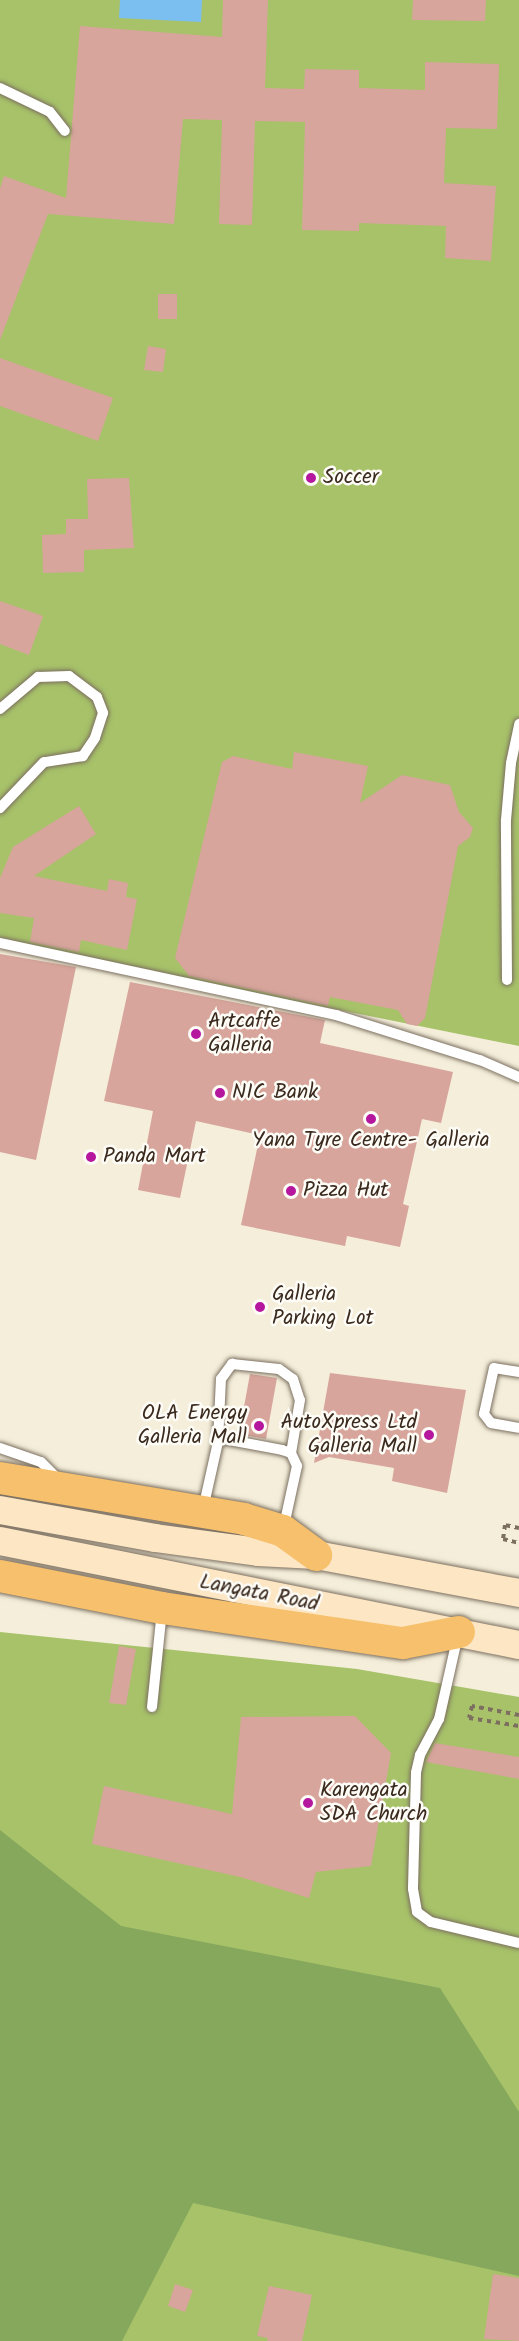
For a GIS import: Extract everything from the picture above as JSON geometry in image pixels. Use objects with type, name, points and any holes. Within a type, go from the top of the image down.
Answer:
[{"type":"main road","points":[[0,1478],[244,1519],[283,1532],[316,1555]]},
{"type":"main road","name":"Langata Road","points":[[0,1510],[155,1538],[258,1552],[316,1555],[519,1593]]},
{"type":"main road","name":"Langata Road","points":[[0,1541],[519,1645]]},
{"type":"main road","points":[[0,1576],[162,1608],[403,1643],[459,1632]]},
{"type":"main road","points":[[0,1595],[162,1608]]},
{"type":"lane","points":[[0,88],[50,112],[65,130]]},
{"type":"lane","points":[[0,709],[38,677],[69,676],[97,697],[103,713],[95,738],[83,756],[44,762],[0,808]]},
{"type":"lane","points":[[507,980],[506,820],[511,763],[519,724]]},
{"type":"lane","points":[[0,943],[336,1015],[480,1060],[519,1077]]},
{"type":"lane","points":[[202,1512],[218,1442],[221,1379],[232,1364],[279,1369],[293,1379],[300,1400],[291,1453],[297,1466],[283,1532]]},
{"type":"lane","points":[[519,1372],[494,1368],[484,1414],[490,1423],[519,1428]]},
{"type":"lane","points":[[218,1442],[224,1439],[291,1453]]},
{"type":"lane","points":[[0,1448],[41,1462],[57,1474],[64,1488]]},
{"type":"lane","points":[[152,1707],[162,1608]]},
{"type":"lane","points":[[459,1632],[439,1719],[420,1755],[416,1773],[413,1889],[417,1912],[431,1922],[519,1943]]},
{"type":"path","points":[[519,1528],[505,1526],[503,1539],[519,1543]]},
{"type":"path","points":[[519,1715],[472,1706],[469,1718],[519,1726]]},
{"type":"green space","points":[[0,0],[519,0],[519,1046],[0,942]]},
{"type":"green space","points":[[0,1632],[357,1669],[519,1697],[519,2341],[0,2341]]},
{"type":"green space","points":[[0,1830],[121,1926],[440,1988],[519,2112],[519,2276],[193,2203],[122,2341],[0,2341]]},
{"type":"water","points":[[120,0],[202,0],[201,22],[119,18]]},
{"type":"building","points":[[223,0],[268,0],[265,88],[304,89],[305,69],[359,70],[359,88],[425,90],[425,62],[499,64],[497,129],[446,128],[444,183],[496,186],[491,261],[445,258],[446,226],[359,223],[359,231],[302,230],[305,122],[255,121],[252,225],[219,224],[222,120],[183,119],[174,224],[48,214],[0,340],[0,188],[4,176],[66,198],[80,26],[222,37]]},
{"type":"building","points":[[413,0],[486,0],[485,21],[412,20]]},
{"type":"building","points":[[158,294],[177,294],[177,319],[158,319]]},
{"type":"building","points":[[148,346],[166,349],[163,372],[144,370]]},
{"type":"building","points":[[0,358],[113,398],[98,441],[0,406]]},
{"type":"building","points":[[129,478],[134,548],[84,550],[84,572],[43,573],[42,535],[66,534],[66,519],[88,519],[87,479]]},
{"type":"building","points":[[0,601],[43,616],[29,655],[0,644]]},
{"type":"building","points":[[294,752],[368,766],[360,803],[402,775],[450,785],[459,812],[473,828],[470,837],[458,846],[425,1018],[417,1026],[407,1024],[398,1010],[330,997],[328,1006],[189,976],[175,958],[222,762],[233,756],[292,769]]},
{"type":"building","points":[[79,806],[96,834],[34,876],[107,891],[109,879],[128,883],[126,897],[137,899],[127,950],[81,940],[79,952],[30,942],[34,918],[0,913],[0,878],[13,847]]},
{"type":"building","points":[[0,954],[76,967],[36,1160],[0,1152]]},
{"type":"building","points":[[130,982],[325,1020],[320,1043],[453,1072],[441,1123],[422,1119],[403,1204],[409,1206],[400,1247],[347,1236],[345,1246],[241,1225],[260,1135],[196,1121],[180,1198],[138,1190],[153,1111],[104,1101]]},
{"type":"building","points":[[330,1373],[466,1390],[447,1493],[392,1481],[394,1468],[329,1457],[314,1463]]},
{"type":"building","points":[[250,1374],[277,1378],[266,1439],[239,1434]]},
{"type":"building","points":[[119,1646],[136,1649],[126,1705],[109,1703]]},
{"type":"building","name":"Karengata SDA Church","points":[[355,1716],[391,1753],[371,1866],[316,1872],[309,1898],[240,1877],[92,1844],[104,1786],[232,1814],[241,1717]]},
{"type":"building","points":[[435,1743],[519,1757],[519,1779],[426,1762]]},
{"type":"building","points":[[493,2274],[519,2278],[519,2341],[484,2339]]},
{"type":"building","points":[[175,2284],[193,2290],[185,2312],[168,2306]]},
{"type":"building","points":[[269,2286],[312,2295],[302,2341],[267,2341],[268,2338],[257,2336]]},
{"type":"place","name":"Soccer","points":[[311,478]]},
{"type":"place","name":"Artcaffe Galleria","points":[[196,1034]]},
{"type":"place","name":"NIC Bank","points":[[220,1093]]},
{"type":"place","name":"Yana Tyre Centre- Galleria","points":[[371,1119]]},
{"type":"place","name":"Panda Mart","points":[[91,1157]]},
{"type":"place","name":"Pizza Hut","points":[[291,1191]]},
{"type":"place","name":"Galleria Parking Lot","points":[[260,1307]]},
{"type":"place","name":"OLA Energy Galleria Mall","points":[[259,1426]]},
{"type":"place","name":"AutoXpress Ltd Galleria Mall","points":[[429,1435]]},
{"type":"place","name":"Karengata SDA Church","points":[[308,1803]]}]
